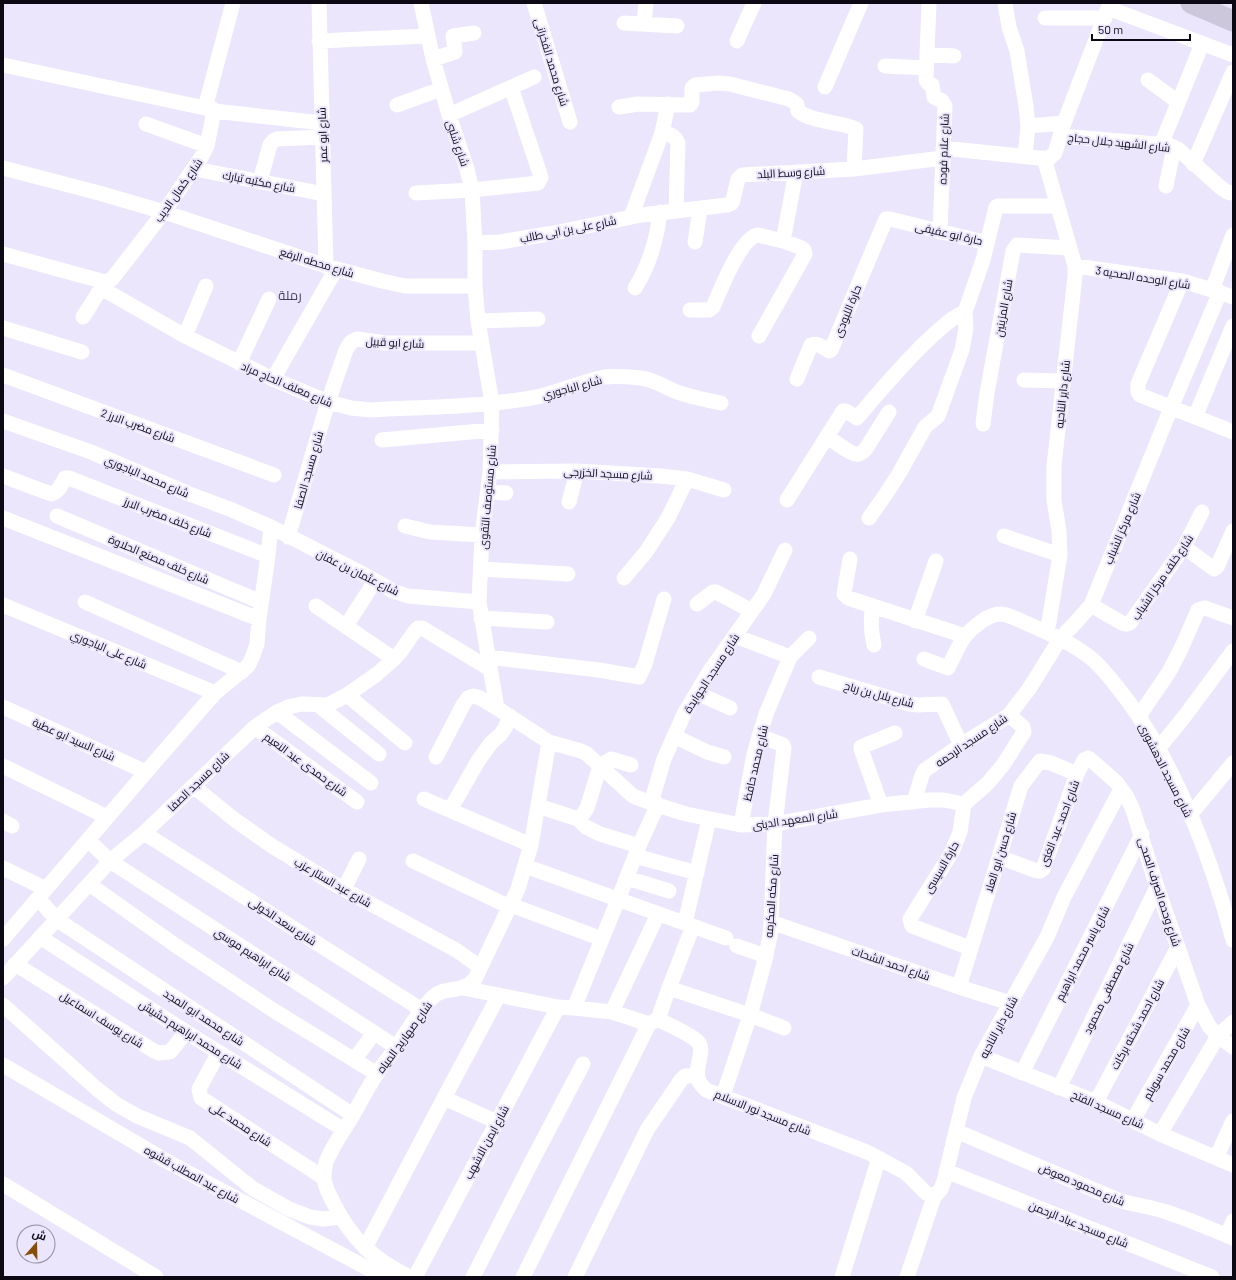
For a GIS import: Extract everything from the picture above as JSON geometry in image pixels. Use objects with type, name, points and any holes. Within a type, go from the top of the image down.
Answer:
[{"type":"main road","points":[[1194,4],[1233,21]]},
{"type":"street","name":"شارع كمال الديب","points":[[83,317],[106,283],[164,212],[195,168],[207,146],[210,109],[233,3]]},
{"type":"street","name":"شارع ابو عمر","points":[[319,3],[324,194],[331,267]]},
{"type":"street","name":"شارع شلبى","points":[[421,3],[427,36],[441,89],[467,169],[472,190],[476,243],[475,286]]},
{"type":"street","name":"شارع محمد الفخرانى","points":[[534,3],[570,122]]},
{"type":"street","points":[[644,24],[646,3]]},
{"type":"street","points":[[737,40],[754,3]]},
{"type":"street","points":[[825,86],[862,3]]},
{"type":"street","name":"شارع علام فوده","points":[[929,3],[926,82],[932,86],[934,97],[942,101],[945,106],[940,232]]},
{"type":"street","points":[[1005,3],[1009,27],[1017,51],[1026,106],[1028,126],[1025,156]]},
{"type":"street","points":[[1045,18],[1108,10],[1233,55]]},
{"type":"street","points":[[1046,159],[1055,153],[1062,130],[1108,10]]},
{"type":"street","points":[[624,23],[677,26]]},
{"type":"street","points":[[433,59],[454,52],[453,36],[474,33]]},
{"type":"street","points":[[319,41],[427,36]]},
{"type":"street","points":[[1166,186],[1167,146],[1178,102],[1202,44]]},
{"type":"street","points":[[886,66],[954,56]]},
{"type":"street","points":[[3,65],[210,109],[322,130]]},
{"type":"street","points":[[1193,164],[1233,72]]},
{"type":"street","points":[[449,115],[534,77]]},
{"type":"street","points":[[1148,80],[1178,102]]},
{"type":"street","points":[[620,107],[638,104],[690,105],[692,102],[692,88],[695,85],[730,84],[789,99],[798,104],[798,111],[801,113],[856,129],[854,169]]},
{"type":"street","points":[[416,193],[472,190],[538,183],[541,177],[511,86]]},
{"type":"street","points":[[397,105],[441,89]]},
{"type":"street","points":[[631,217],[662,133],[668,104]]},
{"type":"street","points":[[146,124],[207,146]]},
{"type":"street","name":"شارع الشهيد جلال حجاج","points":[[1028,126],[1167,146],[1178,149],[1220,188],[1233,192]]},
{"type":"street","points":[[260,181],[270,145],[273,140],[322,130]]},
{"type":"street","points":[[662,133],[674,136],[678,143],[676,211]]},
{"type":"street","name":"شارع وسط البلد","points":[[660,212],[727,205],[733,200],[738,179],[742,175],[854,169],[943,153],[1025,156],[1046,159]]},
{"type":"street","name":"شارع داير الناحيه","points":[[1046,159],[1075,266],[1054,466],[1054,500],[1059,531],[1060,555],[1046,632]]},
{"type":"street","name":"شارع محطه الرفع","points":[[3,168],[164,212],[331,267],[405,286],[475,286]]},
{"type":"street","name":"شارع مكتبه تبارك","points":[[195,168],[324,194]]},
{"type":"street","points":[[783,241],[796,172]]},
{"type":"street","name":"حارة ابو عفيفى","points":[[886,219],[987,244],[995,209],[998,206],[1058,206]]},
{"type":"street","points":[[695,242],[700,209]]},
{"type":"street","points":[[635,288],[646,268],[655,245],[660,212]]},
{"type":"street","name":"شارع على بن ابى طالب","points":[[476,243],[500,242],[554,233],[660,212]]},
{"type":"street","name":"حارة اللبودى","points":[[797,379],[811,345],[816,344],[829,351],[831,350],[886,219]]},
{"type":"street","points":[[690,310],[709,310],[713,307],[736,258],[749,239],[755,235],[783,241],[802,248],[805,254],[759,336]]},
{"type":"street","name":"شارع مركز الشباب","points":[[1060,639],[1091,604],[1171,408],[1222,293],[1233,235]]},
{"type":"street","points":[[869,518],[900,472],[925,427],[938,416],[962,350],[966,328],[965,312],[987,244]]},
{"type":"street","name":"شارع المزينين","points":[[983,424],[1013,251],[1017,245],[1070,248]]},
{"type":"street","name":"شارع معلف الحاج مراد","points":[[3,254],[106,283],[185,336],[239,363],[328,402],[351,408],[371,410],[492,403]]},
{"type":"street","name":"شارع الوحده الصحيه 3","points":[[1075,266],[1182,281],[1222,293]]},
{"type":"street","points":[[274,379],[331,267]]},
{"type":"street","points":[[1182,281],[1137,388],[1138,392],[1140,395],[1233,432]]},
{"type":"street","points":[[185,336],[206,286]]},
{"type":"street","name":"شارع مستوصف التقوى","points":[[475,286],[481,343],[492,403],[490,472],[482,536],[479,602],[489,663],[503,712]]},
{"type":"street","points":[[239,363],[269,299]]},
{"type":"street","points":[[787,500],[843,411],[846,411],[857,418],[910,357],[948,322],[965,312]]},
{"type":"street","points":[[478,321],[538,319]]},
{"type":"street","points":[[1195,417],[1233,326]]},
{"type":"street","points":[[3,328],[82,352]]},
{"type":"street","name":"شارع ابو قبيل","points":[[328,402],[346,350],[350,342],[353,340],[357,339],[385,343],[481,343]]},
{"type":"street","name":"شارع مضرب الارز 2","points":[[3,375],[274,475]]},
{"type":"street","name":"شارع الباجوري","points":[[492,403],[532,398],[605,377],[641,378],[654,381],[689,396],[721,403]]},
{"type":"street","points":[[1024,380],[1063,381]]},
{"type":"street","name":"شارع مسجد الصفا","points":[[288,537],[328,402]]},
{"type":"street","points":[[827,437],[851,452],[856,454],[861,453],[865,450],[889,412]]},
{"type":"street","name":"شارع محمد الباجوري","points":[[3,421],[91,452],[187,493],[232,510],[288,537]]},
{"type":"street","points":[[382,440],[492,430]]},
{"type":"street","points":[[569,502],[577,471]]},
{"type":"street","name":"شارع مسجد الخزرجى","points":[[490,472],[577,471],[660,476],[687,479],[724,490]]},
{"type":"street","name":"شارع خلف مضرب الارز","points":[[3,476],[51,494],[59,490],[65,478],[69,478],[268,556]]},
{"type":"street","points":[[624,578],[646,552],[668,518],[687,479]]},
{"type":"street","points":[[488,492],[506,493]]},
{"type":"street","name":"شارع خلف مركز الشباب","points":[[1091,604],[1122,623],[1130,623],[1184,547],[1202,512]]},
{"type":"street","name":"شارع خلف مصنع الحلاوة","points":[[57,516],[261,602]]},
{"type":"street","points":[[3,518],[259,619]]},
{"type":"street","points":[[405,526],[430,532],[482,536]]},
{"type":"street","points":[[3,939],[215,693],[248,666],[256,644],[271,528]]},
{"type":"street","points":[[1184,547],[1214,569],[1217,567],[1233,531]]},
{"type":"street","points":[[1004,536],[1060,555]]},
{"type":"street","name":"شارع عثمان بن عفان","points":[[288,537],[365,575],[393,591],[408,596],[479,602]]},
{"type":"street","name":"شارع مسجد الجوايدة","points":[[618,900],[654,804],[664,758],[684,714],[710,672],[764,594],[785,550]]},
{"type":"street","points":[[850,559],[845,596],[915,621],[965,636],[948,668],[924,659]]},
{"type":"street","points":[[915,621],[936,561]]},
{"type":"street","points":[[481,569],[568,574]]},
{"type":"street","points":[[346,626],[375,581]]},
{"type":"street","points":[[697,604],[713,592],[716,592],[752,611]]},
{"type":"street","points":[[489,663],[599,670],[638,677],[640,676],[644,664],[664,599]]},
{"type":"street","points":[[85,602],[242,672]]},
{"type":"street","name":"شارع على الباجوري","points":[[3,605],[215,693]]},
{"type":"street","points":[[316,606],[394,659]]},
{"type":"street","points":[[873,606],[870,619],[874,646]]},
{"type":"street","points":[[1139,716],[1169,672],[1198,610],[1205,608],[1233,618]]},
{"type":"street","name":"شارع مسجد الدهشورى","points":[[965,636],[984,619],[994,615],[1006,615],[1046,632],[1080,650],[1094,661],[1118,687],[1139,716],[1183,798],[1209,861],[1233,938]]},
{"type":"street","points":[[481,618],[546,622]]},
{"type":"street","name":"شارع مسجد الصفا","points":[[3,978],[110,861],[144,833],[255,727],[277,712],[288,707],[302,704],[328,705],[347,695],[377,674],[394,659],[418,628],[422,628],[489,663]]},
{"type":"street","points":[[735,636],[790,657]]},
{"type":"street","name":"شارع محمد حافظ","points":[[741,825],[754,754],[766,714],[790,657],[809,638]]},
{"type":"street","name":"شارع مسجد الرحمه","points":[[914,802],[923,773],[961,745],[1009,715],[1029,689],[1060,639]]},
{"type":"street","points":[[1158,749],[1233,651]]},
{"type":"street","name":"شارع بلال بن رباح","points":[[819,677],[918,706],[942,704],[961,745]]},
{"type":"street","points":[[697,693],[730,708]]},
{"type":"street","points":[[347,695],[405,743]]},
{"type":"street","name":"شارع المعهد الدينى","points":[[436,757],[463,705],[468,698],[473,696],[503,712],[549,742],[587,754],[633,796],[686,814],[741,825],[775,824],[881,805],[929,800],[944,800],[964,804]]},
{"type":"street","points":[[318,705],[380,754]]},
{"type":"street","name":"شارع السيد ابو عطية","points":[[3,707],[146,772]]},
{"type":"street","points":[[277,712],[371,782]]},
{"type":"street","points":[[450,810],[478,761],[491,743],[505,728],[503,712]]},
{"type":"street","points":[[964,804],[988,784],[1003,765],[1024,732],[1023,727],[1009,715]]},
{"type":"street","name":"شارع حمدى عبد النعيم","points":[[255,727],[357,802]]},
{"type":"street","points":[[881,805],[861,748],[895,733]]},
{"type":"street","points":[[674,736],[707,752],[724,757]]},
{"type":"street","name":"شارع مكه المكرمه","points":[[723,1096],[750,1015],[766,956],[771,922],[775,824],[784,748],[781,744],[759,736]]},
{"type":"street","points":[[463,988],[475,979],[518,889],[531,845],[549,742]]},
{"type":"street","name":"شارع احمد عبد الغنى","points":[[999,857],[1037,871],[1043,869],[1077,774],[1084,760],[1088,758]]},
{"type":"street","name":"شارع وحده الصرف الصحى","points":[[1088,758],[1117,783],[1133,810],[1142,834],[1157,887],[1198,1005],[1209,1026],[1218,1036],[1233,1046]]},
{"type":"street","points":[[578,819],[584,814],[587,808],[600,766],[610,759],[631,765]]},
{"type":"street","name":"شارع حسن ابو العلا","points":[[959,987],[1021,786],[1038,763],[1042,761],[1051,763],[1077,774]]},
{"type":"street","points":[[1190,815],[1233,763]]},
{"type":"street","points":[[3,766],[108,817]]},
{"type":"street","name":"شارع عبد الستار عزب","points":[[193,786],[234,820],[344,890],[456,950],[480,967]]},
{"type":"street","name":"شارع داير الناحيه","points":[[907,1277],[934,1197],[942,1185],[964,1098],[981,1056],[1047,937],[1064,897],[1121,789]]},
{"type":"street","points":[[424,799],[531,845]]},
{"type":"street","name":"حارة السيسى","points":[[964,804],[960,832],[952,852],[910,919],[912,926],[970,948]]},
{"type":"street","points":[[538,806],[578,819],[586,827],[637,851],[697,873]]},
{"type":"street","points":[[523,1277],[669,988],[689,925],[697,873],[709,819]]},
{"type":"street","name":"شارع سعد الخولى","points":[[144,833],[422,1010]]},
{"type":"street","name":"شارع ياسر محمد ابراهيم","points":[[1022,1072],[1142,834]]},
{"type":"street","name":"شارع ابراهيم موسي","points":[[88,840],[110,861],[396,1047]]},
{"type":"street","points":[[344,890],[359,859]]},
{"type":"street","points":[[413,861],[510,906],[602,939]]},
{"type":"street","points":[[525,866],[689,925],[766,956]]},
{"type":"street","points":[[3,868],[42,893]]},
{"type":"street","points":[[627,878],[669,891]]},
{"type":"street","points":[[89,884],[175,945],[273,1010],[377,1074]]},
{"type":"street","name":"شارع مصطفى محمود","points":[[1059,1088],[1157,887]]},
{"type":"street","name":"شارع محمد ابو المجد","points":[[42,893],[56,919],[353,1115]]},
{"type":"street","points":[[574,1008],[618,900]]},
{"type":"street","points":[[612,1012],[658,914]]},
{"type":"street","name":"شارع احمد الشحات","points":[[771,922],[959,987],[1010,1003]]},
{"type":"street","name":"شارع محمد ابراهيم حشيش","points":[[40,937],[186,1032],[344,1130]]},
{"type":"street","name":"شارع احمد شحته بركات","points":[[1096,1102],[1178,946]]},
{"type":"street","name":"شارع يوسف اسماعيل","points":[[15,964],[154,1051],[160,1053],[170,1052],[186,1032]]},
{"type":"street","points":[[463,988],[558,1007],[612,1012],[653,1022],[695,1038],[700,1043],[702,1049],[697,1065],[697,1076],[686,1076],[681,1080],[648,1130],[575,1277]]},
{"type":"street","name":"شارع صهاريج المياه","points":[[324,1178],[326,1162],[332,1150],[377,1074],[422,1010],[434,995],[463,988]]},
{"type":"street","points":[[669,988],[784,1028]]},
{"type":"street","points":[[365,1248],[499,995]]},
{"type":"street","points":[[3,1005],[116,1104],[137,1116],[190,1138],[252,1188],[289,1209],[310,1217],[323,1219],[340,1217]]},
{"type":"street","name":"شارع محمد سويلم","points":[[1133,1120],[1198,1005]]},
{"type":"street","name":"شارع ايمن الاشهب","points":[[415,1277],[558,1007]]},
{"type":"street","points":[[1160,1134],[1218,1036],[1233,1022]]},
{"type":"street","points":[[354,1060],[374,1033]]},
{"type":"street","name":"شارع محمد على","points":[[219,1052],[199,1089],[201,1098],[324,1178]]},
{"type":"street","name":"شارع مسجد الفتح","points":[[981,1056],[1096,1102],[1160,1134],[1233,1166]]},
{"type":"street","points":[[473,1277],[583,1064]]},
{"type":"street","name":"شارع عبد المطلب قشوه","points":[[3,1065],[170,1163],[388,1274]]},
{"type":"street","name":"شارع مسجد نور الاسلام","points":[[697,1076],[700,1083],[706,1090],[879,1158],[906,1173],[926,1193],[934,1197]]},
{"type":"street","points":[[444,1098],[497,1122]]},
{"type":"street","points":[[1216,1158],[1233,1121]]},
{"type":"street","name":"شارع محمود معوض","points":[[956,1131],[1118,1200],[1130,1204],[1154,1208],[1230,1237]]},
{"type":"street","points":[[842,1277],[879,1158]]},
{"type":"street","name":"شارع مسجد عباد الرحمن","points":[[946,1171],[1212,1277]]},
{"type":"street","points":[[324,1178],[326,1187],[340,1217],[365,1248],[380,1261],[388,1274],[410,1277]]},
{"type":"street","points":[[3,1184],[156,1277]]},
{"type":"street","points":[[1230,1237],[1233,1221]]},
{"type":"district","name":"رملة","points":[[290,295]]}]
